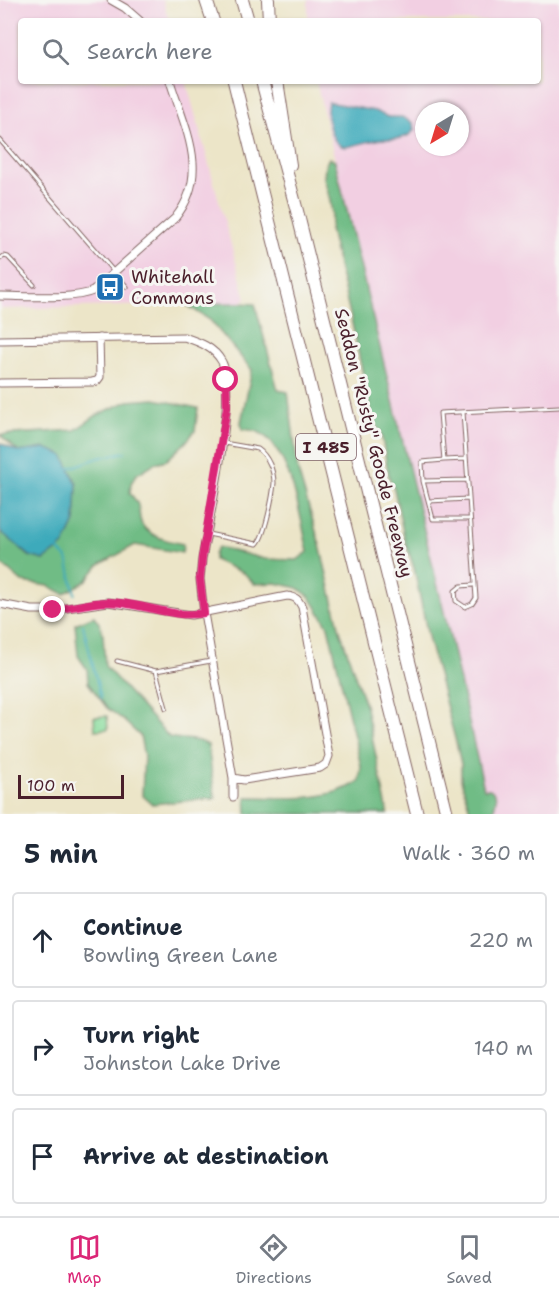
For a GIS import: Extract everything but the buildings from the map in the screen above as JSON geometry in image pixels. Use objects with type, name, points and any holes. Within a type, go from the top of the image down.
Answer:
[{"type":"highway","points":[[206,0],[212,18]]},
{"type":"highway","points":[[215,0],[219,18]]},
{"type":"highway","points":[[242,0],[247,18]]},
{"type":"highway","points":[[268,0],[269,18]]},
{"type":"highway","name":"I 485","points":[[235,84],[417,814]]},
{"type":"highway","name":"Seddon \"Rusty\" Goode Freeway","points":[[263,84],[297,211],[447,814]]},
{"type":"highway","points":[[277,84],[297,211]]},
{"type":"street","points":[[111,0],[137,18]]},
{"type":"street","points":[[0,296],[86,294],[93,291],[175,219],[192,188],[193,158],[171,84]]},
{"type":"street","points":[[0,340],[184,337],[201,343],[215,352],[223,364],[227,407],[200,579],[233,778],[233,797]]},
{"type":"street","points":[[0,383],[98,381],[100,377],[99,338]]},
{"type":"street","points":[[0,604],[32,610],[53,610],[108,602],[165,613],[191,615],[287,596],[299,600],[329,756],[326,764],[320,768],[244,780],[233,778]]},
{"type":"lane","points":[[0,140],[127,287]]},
{"type":"lane","points":[[0,259],[4,256],[8,257],[34,285]]},
{"type":"lane","points":[[444,460],[440,413],[559,407]]},
{"type":"lane","points":[[463,412],[473,585],[476,598],[472,604],[465,607],[456,601],[456,591],[461,586],[473,585]]},
{"type":"lane","points":[[207,534],[257,544],[263,535],[274,482],[268,460],[258,448],[222,443]]},
{"type":"lane","points":[[466,459],[422,462],[423,481],[433,519],[469,519]]},
{"type":"lane","points":[[423,481],[467,480]]},
{"type":"lane","points":[[429,501],[468,499]]},
{"type":"lane","points":[[117,661],[156,671],[212,661]]},
{"type":"lane","points":[[156,671],[166,708]]},
{"type":"shaded area","name":"Whitehall Commons","points":[[0,0],[163,0],[168,18],[18,18],[18,84],[187,84],[246,299],[240,303],[0,309]]},
{"type":"shaded area","points":[[308,0],[559,0],[559,814],[489,814],[450,637],[317,84],[541,84],[541,18],[308,18]]},
{"type":"green space","points":[[329,158],[335,161],[450,637],[484,789],[490,789],[496,797],[492,814],[471,814],[461,780],[461,764],[457,746],[429,641],[414,568],[389,477],[381,433],[372,417],[330,229],[332,214],[324,178],[325,166]]},
{"type":"green space","points":[[185,304],[255,304],[278,390],[288,392],[298,471],[320,545],[339,627],[366,708],[388,814],[247,814],[246,797],[290,798],[332,793],[359,782],[361,766],[328,626],[310,597],[298,588],[276,583],[254,584],[245,574],[214,560],[218,547],[265,559],[297,560],[308,552],[293,487],[280,454],[260,433],[242,429],[241,422],[252,370],[210,320]]},
{"type":"green space","points":[[155,399],[198,408],[195,431],[167,460],[155,463],[137,474],[131,483],[130,493],[137,503],[142,525],[146,530],[157,537],[183,544],[182,553],[135,545],[99,565],[86,581],[64,594],[49,586],[22,582],[0,563],[0,533],[3,532],[29,556],[44,560],[64,545],[75,522],[77,484],[63,455],[45,448],[19,452],[0,435],[75,430],[97,415],[128,401]]},
{"type":"green space","points":[[94,616],[103,634],[105,666],[169,737],[198,741],[208,745],[215,798],[152,804],[142,795],[144,756],[140,736],[107,708],[88,683],[87,669],[78,656],[75,624]]},
{"type":"green space","points":[[107,716],[108,729],[95,730],[94,717]]},
{"type":"water","points":[[328,102],[375,111],[388,117],[402,117],[413,123],[414,130],[408,136],[400,138],[345,147],[340,145],[332,135],[327,114]]},
{"type":"water","points":[[0,443],[19,452],[45,448],[63,455],[77,484],[75,522],[64,545],[44,560],[30,556],[0,531]]},
{"type":"waterway","points":[[67,469],[98,458],[125,452]]},
{"type":"waterway","points":[[56,548],[67,558],[75,594]]},
{"type":"waterway","points":[[83,625],[101,698]]},
{"type":"place","name":"Whitehall Commons","points":[[110,287]]},
{"type":"route","points":[[53,610],[108,602],[165,613],[191,615],[204,613],[200,579],[227,407],[226,380]]}]
